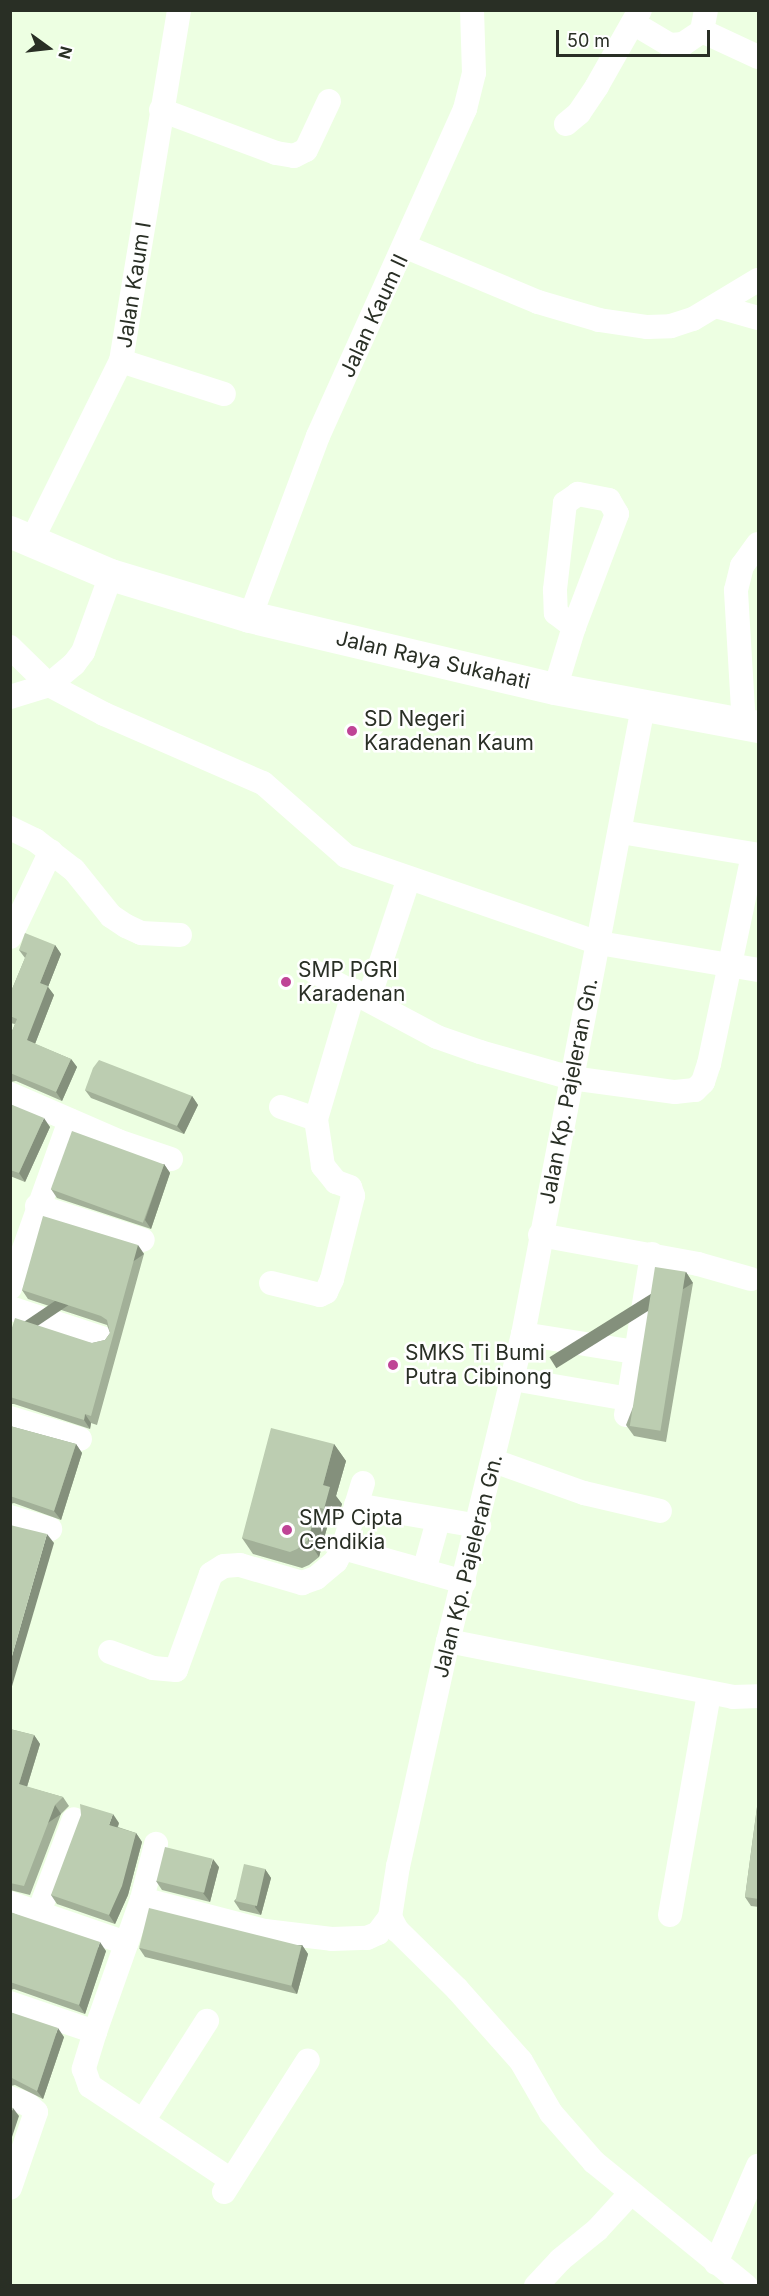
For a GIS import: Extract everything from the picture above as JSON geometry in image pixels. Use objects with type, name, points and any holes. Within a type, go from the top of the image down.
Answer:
[{"type":"main road","name":"Jalan Raya Sukahati","points":[[21,537],[111,575],[250,617],[555,689],[751,726]]},
{"type":"street","name":"Jalan Kaum I","points":[[21,537],[121,361],[179,10]]},
{"type":"street","name":"Jalan Kaum II","points":[[250,617],[318,436],[406,247],[471,89],[475,61],[472,10]]},
{"type":"street","points":[[566,124],[579,112],[597,86],[636,16],[670,45],[683,44],[704,21],[759,57]]},
{"type":"street","points":[[161,110],[276,153],[294,156],[306,150],[329,100]]},
{"type":"street","points":[[406,247],[473,278],[599,320],[671,326],[719,307],[759,280]]},
{"type":"street","points":[[719,307],[759,318]]},
{"type":"street","points":[[121,361],[224,394]]},
{"type":"street","points":[[555,689],[574,627],[617,514],[609,500],[578,494],[565,503],[555,590],[556,613],[574,627]]},
{"type":"street","points":[[751,726],[736,590],[742,566],[759,544]]},
{"type":"street","points":[[10,697],[49,685],[83,652],[111,575]]},
{"type":"street","points":[[10,647],[49,685],[104,714],[263,783],[320,836],[346,856],[599,943],[759,970]]},
{"type":"street","name":"Jalan Kp. Pajeleran Gn.","points":[[390,1917],[398,1866],[448,1641],[479,1526],[523,1334],[540,1235],[621,832],[643,707]]},
{"type":"street","points":[[10,828],[51,851],[74,870],[111,916],[126,926],[141,933],[180,935]]},
{"type":"street","points":[[315,972],[362,995],[436,1037],[571,1078],[675,1092],[695,1090],[703,1082],[709,1064],[728,966],[756,855],[621,832]]},
{"type":"street","points":[[10,937],[51,851]]},
{"type":"street","points":[[271,1283],[320,1295],[326,1292],[332,1279],[353,1196],[350,1187],[336,1182],[323,1166],[316,1119],[409,878]]},
{"type":"street","points":[[10,1094],[171,1159]]},
{"type":"street","points":[[281,1107],[316,1119]]},
{"type":"street","points":[[10,1288],[37,1206],[70,1120]]},
{"type":"street","points":[[37,1206],[143,1240]]},
{"type":"street","points":[[540,1235],[652,1254],[751,1279]]},
{"type":"street","points":[[513,1379],[628,1407],[652,1254]]},
{"type":"street","points":[[10,1308],[102,1338]]},
{"type":"street","points":[[523,1334],[636,1352]]},
{"type":"street","points":[[10,1418],[80,1440]]},
{"type":"street","points":[[494,1461],[565,1487],[660,1512]]},
{"type":"street","points":[[110,1652],[164,1671],[176,1670],[211,1574],[224,1566],[240,1565],[302,1583],[327,1570],[343,1548],[360,1494],[438,1521],[479,1526]]},
{"type":"street","points":[[10,1517],[51,1529]]},
{"type":"street","points":[[424,1571],[438,1521]]},
{"type":"street","points":[[343,1548],[464,1582]]},
{"type":"street","points":[[448,1641],[709,1693],[751,1699],[759,1696]]},
{"type":"street","points":[[670,1915],[709,1693]]},
{"type":"street","points":[[39,1912],[74,1819]]},
{"type":"street","points":[[156,1844],[142,1899],[95,2032],[84,2069],[85,2079],[227,2186],[308,2060]]},
{"type":"street","points":[[142,1899],[265,1930],[332,1939],[367,1938],[378,1934],[390,1917],[397,1930],[457,1989],[520,2061],[570,2138],[630,2194],[746,2286]]},
{"type":"street","points":[[10,1903],[126,1943]]},
{"type":"street","points":[[10,2003],[95,2032]]},
{"type":"street","points":[[143,2121],[207,2021]]},
{"type":"street","points":[[10,2098],[33,2107],[36,2112],[10,2188]]},
{"type":"street","points":[[716,2263],[759,2166]]},
{"type":"street","points":[[536,2286],[560,2260],[597,2230],[630,2194]]},
{"type":"building","points":[[25,933],[55,945],[40,983],[48,986],[27,1040],[71,1059],[56,1092],[10,1073],[10,1036],[17,1019],[10,1016],[10,994],[27,953],[19,950]]},
{"type":"building","points":[[99,1060],[192,1096],[177,1126],[85,1090],[93,1068]]},
{"type":"building","points":[[10,1104],[44,1118],[19,1173],[10,1170]]},
{"type":"building","points":[[72,1131],[164,1165],[143,1223],[51,1189]]},
{"type":"building","points":[[43,1216],[138,1245],[91,1416],[85,1414],[84,1420],[10,1397],[10,1334],[15,1318],[92,1343],[105,1340],[110,1333],[107,1320],[101,1316],[22,1290]]},
{"type":"building","points":[[655,1267],[686,1272],[660,1431],[630,1426]]},
{"type":"building","points":[[10,1426],[76,1444],[54,1511],[10,1496]]},
{"type":"building","points":[[271,1428],[334,1444],[323,1485],[330,1487],[324,1509],[317,1507],[308,1540],[290,1552],[242,1538]]},
{"type":"building","points":[[10,1525],[47,1534],[10,1663]]},
{"type":"building","points":[[10,1729],[34,1735],[19,1784],[63,1797],[55,1805],[24,1886],[10,1883]]},
{"type":"building","points":[[759,1792],[759,1899],[745,1897]]},
{"type":"building","points":[[80,1804],[113,1814],[109,1825],[136,1833],[122,1886],[109,1915],[51,1895],[81,1815]]},
{"type":"building","points":[[165,1847],[213,1859],[204,1893],[157,1881]]},
{"type":"building","points":[[244,1864],[265,1869],[257,1906],[235,1901]]},
{"type":"building","points":[[149,1908],[301,1946],[291,1986],[139,1948]]},
{"type":"building","points":[[10,1912],[100,1942],[79,2005],[10,1982]]},
{"type":"building","points":[[10,2012],[58,2028],[37,2091],[10,2077]]},
{"type":"place","name":"SD Negeri Karadenan Kaum","points":[[352,731]]},
{"type":"place","name":"SMP PGRI Karadenan","points":[[286,982]]},
{"type":"place","name":"SMKS Ti Bumi Putra Cibinong","points":[[393,1365]]},
{"type":"place","name":"SMP Cipta Cendikia","points":[[287,1530]]}]
